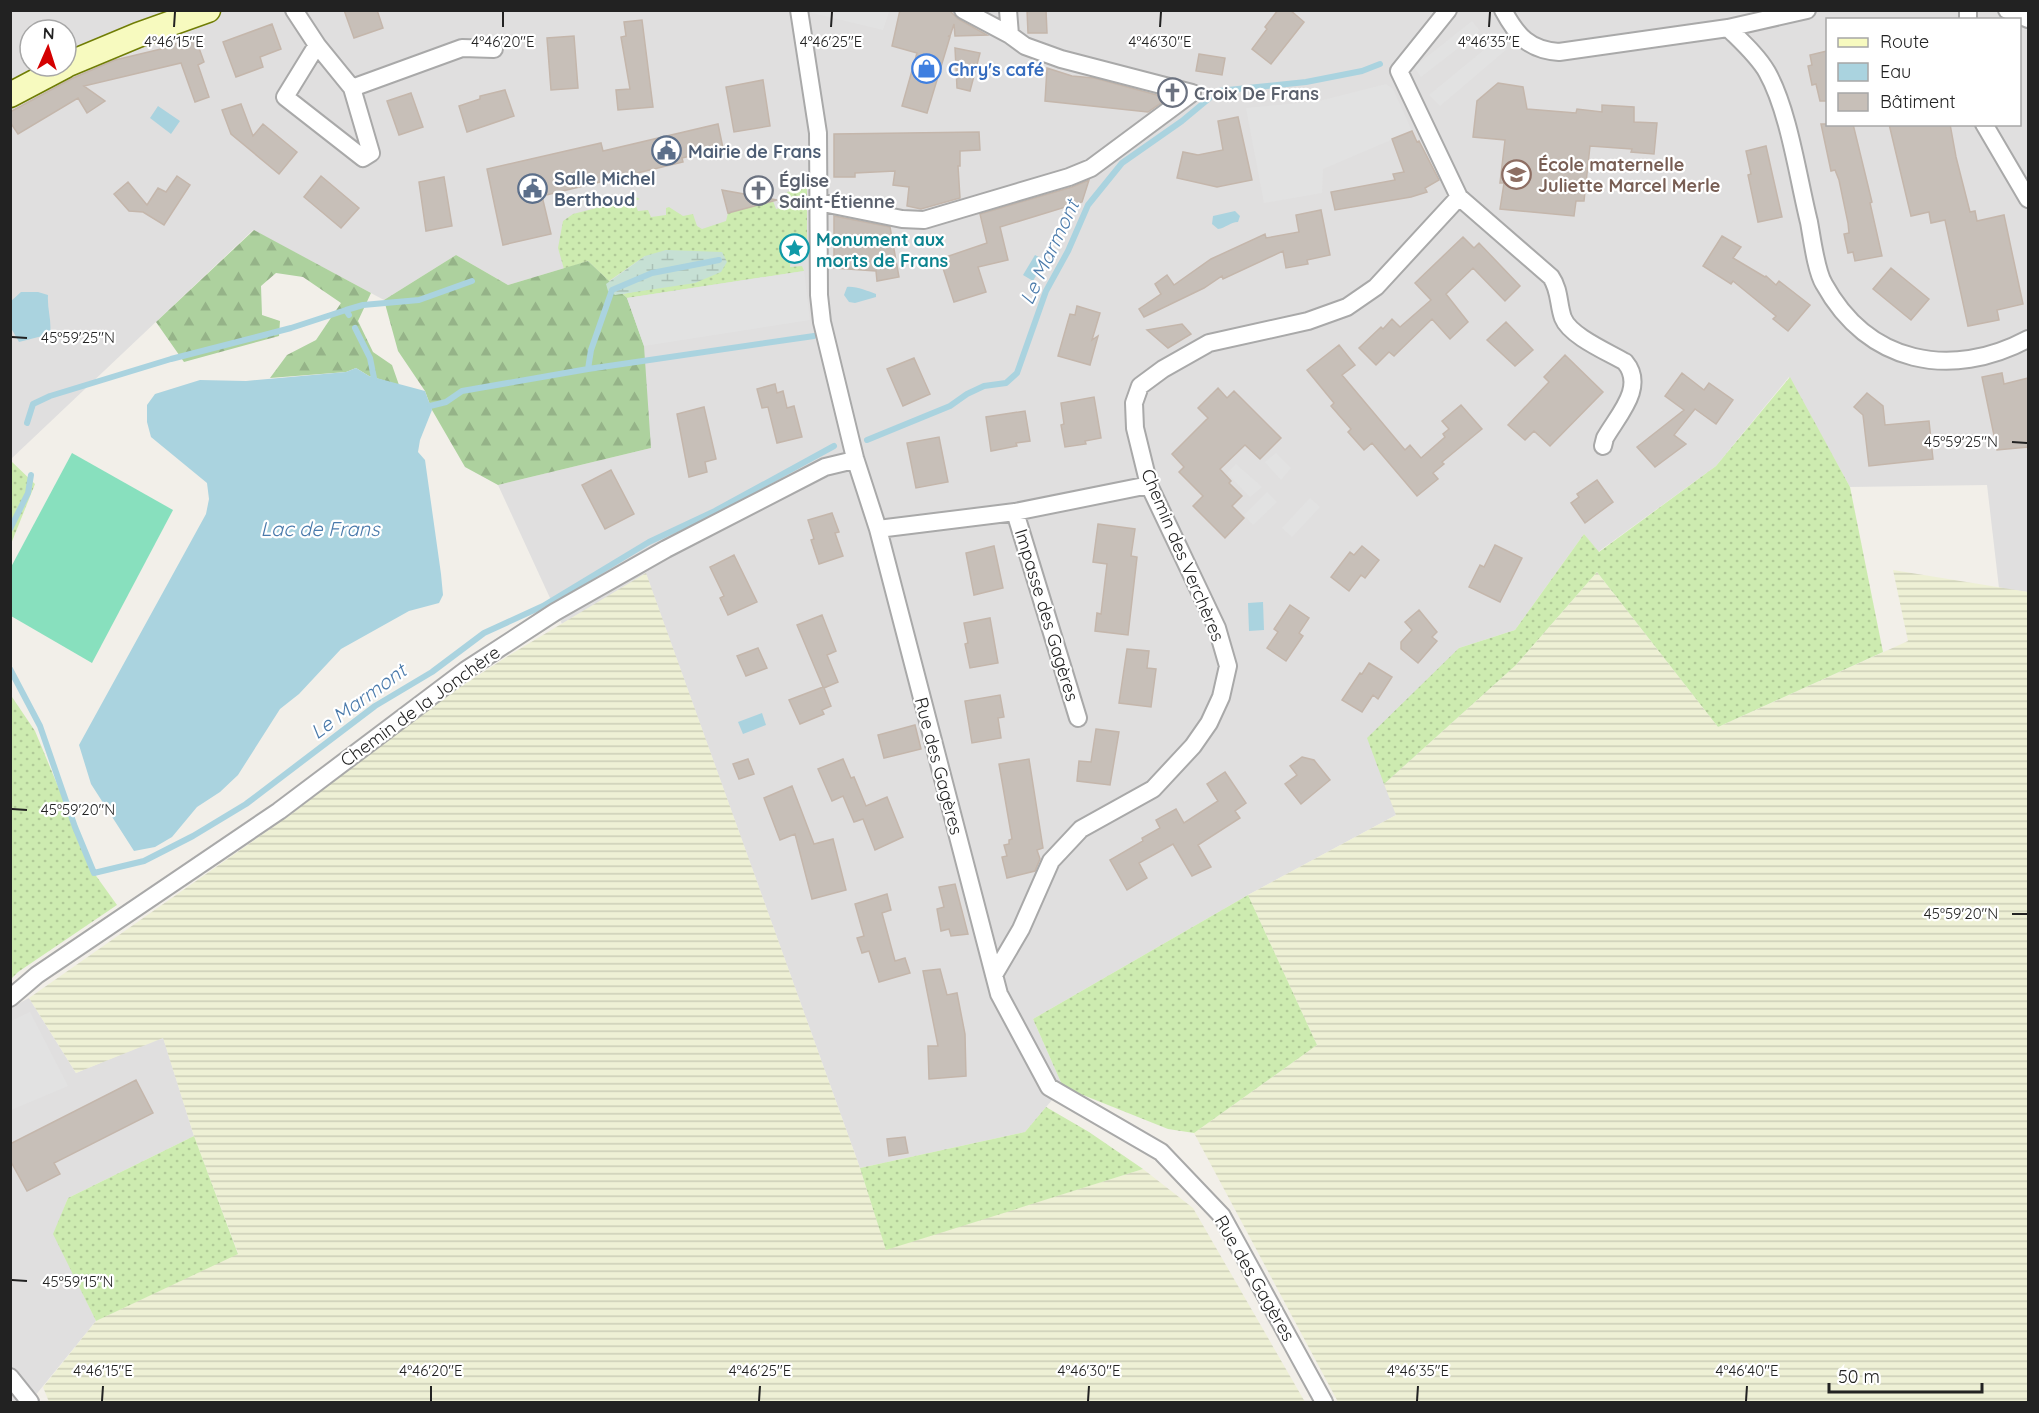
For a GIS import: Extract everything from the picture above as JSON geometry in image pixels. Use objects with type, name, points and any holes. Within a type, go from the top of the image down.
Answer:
[{"type":"street","points":[[78,60],[138,35],[208,10]]},
{"type":"street","points":[[294,10],[316,45],[352,88],[371,153],[363,159],[285,97],[316,45]]},
{"type":"street","name":"Rue des Gagères","points":[[799,10],[818,133],[819,295],[822,322],[855,458],[878,529],[999,994],[1048,1087],[1161,1152],[1222,1216],[1324,1402]]},
{"type":"street","points":[[818,202],[902,219],[924,220],[1091,168],[1192,93],[1061,59],[1025,46],[1010,35],[963,10]]},
{"type":"street","points":[[1008,10],[1010,35]]},
{"type":"street","points":[[1448,10],[1399,72],[1459,197],[1551,277],[1557,286],[1560,307],[1568,328],[1625,362],[1632,370],[1633,391],[1605,438],[1603,446]]},
{"type":"street","points":[[1503,10],[1512,27],[1532,46],[1543,51],[1559,52],[1728,28],[1807,10]]},
{"type":"street","points":[[2007,10],[2028,19]]},
{"type":"street","points":[[1728,28],[1767,72],[1784,114],[1822,282],[1842,311],[1867,334],[1901,354],[1931,361],[1954,362],[2011,348],[2028,339]]},
{"type":"street","points":[[352,88],[462,48],[494,49]]},
{"type":"street","points":[[10,94],[41,78]]},
{"type":"street","points":[[1985,126],[2028,199]]},
{"type":"street","name":"Chemin des Verchères","points":[[994,975],[1021,929],[1051,861],[1081,829],[1153,789],[1193,746],[1209,723],[1221,697],[1228,666],[1217,628],[1149,485],[1135,428],[1134,403],[1140,386],[1163,369],[1209,343],[1308,321],[1347,307],[1376,287],[1459,197]]},
{"type":"street","name":"Chemin de la Jonchère","points":[[10,998],[37,975],[279,811],[466,670],[545,619],[666,549],[825,467],[855,458]]},
{"type":"street","name":"Impasse des Gagères","points":[[878,529],[1015,512],[1149,485]]},
{"type":"street","name":"Impasse des Gagères","points":[[1015,512],[1078,718]]},
{"type":"street","points":[[10,1377],[30,1402]]},
{"type":"shaded area","points":[[11,11],[2028,11],[2028,592],[1999,588],[1987,485],[1850,487],[1789,377],[1716,466],[1598,552],[1584,534],[1515,630],[1459,648],[1396,815],[1248,895],[1033,1019],[1063,1087],[1025,1132],[860,1168],[646,574],[562,624],[498,485],[651,448],[627,298],[588,261],[508,285],[456,255],[384,300],[253,230],[11,459]]},
{"type":"shaded area","points":[[811,11],[889,12],[883,30]]},
{"type":"shaded area","points":[[1472,21],[1480,31],[1421,77],[1414,67]]},
{"type":"shaded area","points":[[1496,40],[1507,49],[1440,106],[1429,95]]},
{"type":"shaded area","points":[[1386,84],[1393,89],[1412,131],[1323,169],[1322,193],[1264,203],[1246,108],[1319,101]]},
{"type":"shaded area","points":[[804,271],[810,320],[644,346],[627,298]]},
{"type":"shaded area","points":[[1276,453],[1291,468],[1281,480],[1265,462]]},
{"type":"shaded area","points":[[1236,464],[1262,487],[1250,497],[1227,473]]},
{"type":"shaded area","points":[[1267,492],[1277,502],[1253,525],[1244,515]]},
{"type":"shaded area","points":[[1310,498],[1320,507],[1292,537],[1282,528]]},
{"type":"shaded area","points":[[29,998],[76,1073],[163,1037],[194,1136],[68,1198],[54,1234],[96,1321],[30,1402],[11,1402],[10,1008]]},
{"type":"shaded area","points":[[30,1012],[68,1086],[11,1110],[11,1021]]},
{"type":"green space","points":[[807,187],[807,241],[792,243],[790,267],[802,266],[804,271],[627,298],[623,294],[657,287],[645,256],[609,281],[588,261],[564,269],[558,248],[563,221],[573,214],[612,204],[613,200],[634,196],[640,199],[634,201],[638,211],[648,210],[651,217],[666,215],[666,208],[669,207],[683,216],[693,214],[697,226],[702,229],[726,221],[728,213],[773,201],[776,209],[791,205],[787,192]]},
{"type":"green space","points":[[254,230],[371,293],[358,321],[373,352],[392,365],[399,385],[369,376],[356,368],[346,372],[270,378],[287,355],[316,340],[341,303],[303,277],[276,273],[261,286],[262,315],[280,321],[279,336],[184,362],[156,322]]},
{"type":"green space","points":[[666,250],[722,252],[727,262],[721,272],[695,283],[615,295],[608,291],[606,284],[645,256]]},
{"type":"green space","points":[[456,255],[508,285],[588,261],[627,298],[644,346],[651,448],[498,485],[465,467],[432,410],[425,391],[398,351],[384,300]]},
{"type":"green space","points":[[1790,377],[1850,487],[1883,652],[1718,727],[1597,572],[1516,665],[1384,784],[1367,738],[1459,648],[1515,630],[1584,534],[1599,552],[1716,466]]},
{"type":"green space","points":[[72,453],[173,510],[92,663],[11,616],[11,567]]},
{"type":"green space","points":[[11,461],[35,484],[11,544]]},
{"type":"green space","points":[[1893,570],[2028,592],[2028,1402],[1338,1402],[1194,1133],[1317,1045],[1248,895],[1396,815],[1384,784],[1516,665],[1597,572],[1718,727],[1908,641]]},
{"type":"green space","points":[[646,573],[860,1168],[886,1249],[1143,1169],[1193,1208],[1305,1402],[49,1402],[43,1387],[96,1321],[238,1253],[194,1136],[163,1038],[76,1073],[29,998],[293,813],[414,717],[508,656]]},
{"type":"green space","points":[[10,694],[35,731],[94,873],[117,905],[11,979]]},
{"type":"green space","points":[[1248,895],[1317,1045],[1194,1133],[1168,1129],[1063,1087],[1033,1019]]},
{"type":"green space","points":[[1046,1107],[1089,1132],[1143,1169],[886,1250],[860,1168],[1025,1132]]},
{"type":"green space","points":[[194,1136],[238,1254],[96,1321],[53,1234],[68,1198]]},
{"type":"water","points":[[158,106],[180,121],[171,134],[150,118]]},
{"type":"water","points":[[1235,211],[1240,216],[1238,222],[1218,229],[1212,224],[1213,216]]},
{"type":"water","points":[[1035,255],[1045,260],[1033,281],[1023,275]]},
{"type":"water","points":[[847,287],[865,290],[876,294],[876,297],[855,303],[849,302],[844,295]]},
{"type":"water","points":[[21,292],[38,292],[48,295],[50,334],[19,342],[11,328],[10,302]]},
{"type":"water","name":"Lac de Frans","points":[[356,368],[369,376],[425,391],[432,410],[420,440],[418,452],[425,460],[443,595],[439,603],[409,611],[341,649],[299,694],[280,709],[238,775],[220,792],[197,807],[172,837],[155,847],[134,851],[91,784],[79,745],[206,514],[209,499],[207,483],[151,437],[147,422],[147,405],[155,394],[200,380],[246,381],[346,372]]},
{"type":"water","points":[[1263,602],[1264,630],[1249,631],[1248,603]]},
{"type":"water","points":[[762,713],[766,725],[743,734],[738,722]]},
{"type":"building","points":[[344,10],[377,10],[383,28],[354,38]]},
{"type":"building","points":[[900,10],[949,10],[958,19],[987,35],[955,36],[954,24],[948,36],[950,37],[927,113],[902,106],[917,53],[892,46]]},
{"type":"building","points":[[1027,10],[1046,10],[1047,33],[1028,33]]},
{"type":"building","points":[[1278,10],[1290,10],[1304,22],[1271,64],[1252,49]]},
{"type":"building","points":[[642,20],[653,107],[618,110],[616,90],[630,89],[621,37],[626,36],[624,22]]},
{"type":"building","points":[[272,24],[281,49],[260,57],[263,67],[236,77],[223,42]]},
{"type":"building","points":[[574,36],[578,88],[551,90],[547,38]]},
{"type":"building","points":[[195,37],[204,62],[198,65],[209,97],[195,102],[181,63],[84,86],[105,101],[87,113],[78,98],[18,134],[10,122],[10,112],[73,78],[78,78],[78,76],[115,60],[161,49]]},
{"type":"building","points":[[955,48],[980,53],[970,91],[957,88]]},
{"type":"building","points":[[1826,51],[1826,101],[1820,101],[1816,84],[1812,85],[1808,66],[1812,65],[1810,55]]},
{"type":"building","points":[[1199,54],[1225,58],[1222,75],[1196,71]]},
{"type":"building","points":[[1047,68],[1168,98],[1148,112],[1045,101]]},
{"type":"building","points":[[763,80],[770,126],[734,132],[726,87]]},
{"type":"building","points":[[1498,83],[1523,87],[1527,109],[1576,113],[1577,109],[1602,112],[1602,105],[1634,107],[1634,122],[1657,123],[1654,154],[1631,152],[1632,149],[1590,146],[1584,201],[1576,201],[1574,216],[1500,209],[1504,183],[1500,183],[1505,140],[1473,137],[1477,101]]},
{"type":"building","points":[[505,90],[514,116],[467,132],[459,106],[480,99],[480,96]]},
{"type":"building","points":[[411,93],[423,127],[399,135],[387,101]]},
{"type":"building","points":[[241,104],[253,136],[263,124],[297,152],[279,174],[231,134],[222,110]]},
{"type":"building","points":[[1238,117],[1252,180],[1217,187],[1177,178],[1183,152],[1198,155],[1223,150],[1218,121]]},
{"type":"building","name":"Salle Michel Berthoud","points":[[718,124],[723,148],[682,158],[683,162],[542,196],[551,234],[503,245],[487,169],[601,143],[603,151]]},
{"type":"building","points":[[1821,124],[1853,126],[1872,202],[1870,203],[1882,256],[1855,261],[1853,252],[1848,253],[1844,234],[1849,233],[1848,223],[1839,180],[1835,170],[1831,171]]},
{"type":"building","points":[[1889,126],[1950,126],[1970,212],[1975,211],[1977,221],[2004,215],[2023,304],[1997,310],[1999,320],[1968,326],[1945,220],[1931,223],[1929,212],[1911,216]]},
{"type":"building","points":[[1412,131],[1439,180],[1425,188],[1427,192],[1411,197],[1335,210],[1331,192],[1395,180],[1393,174],[1404,172],[1392,139]]},
{"type":"building","points":[[979,132],[980,150],[960,151],[960,166],[958,166],[960,198],[921,209],[907,206],[909,187],[893,185],[895,171],[855,173],[855,177],[834,177],[834,134]]},
{"type":"building","points":[[1766,146],[1782,217],[1758,222],[1748,175],[1751,174],[1746,151]]},
{"type":"building","points":[[177,176],[190,185],[164,225],[143,212],[129,211],[114,194],[128,182],[147,205],[158,188],[166,192]]},
{"type":"building","points":[[321,176],[359,208],[341,228],[304,197]]},
{"type":"building","points":[[444,177],[452,226],[426,231],[419,182]]},
{"type":"building","points":[[1089,180],[1082,202],[1000,227],[1008,260],[978,267],[986,292],[954,302],[940,259],[987,243],[980,214]]},
{"type":"building","points":[[722,190],[777,200],[728,213]]},
{"type":"building","points":[[1321,210],[1330,255],[1307,260],[1308,264],[1286,268],[1283,251],[1223,279],[1222,276],[1204,288],[1144,317],[1139,309],[1161,294],[1155,284],[1167,275],[1174,285],[1211,259],[1265,234],[1266,238],[1299,232],[1296,215]]},
{"type":"building","points":[[834,216],[890,227],[899,277],[877,281],[876,271],[834,268]]},
{"type":"building","points":[[1722,236],[1741,247],[1733,258],[1766,276],[1776,285],[1779,281],[1810,305],[1788,331],[1773,319],[1776,316],[1733,281],[1731,284],[1703,266]]},
{"type":"building","points":[[1463,237],[1474,248],[1479,243],[1520,286],[1505,301],[1473,268],[1446,294],[1468,322],[1450,339],[1432,319],[1394,356],[1389,352],[1376,365],[1359,348],[1392,319],[1400,327],[1431,300],[1415,283]]},
{"type":"building","points":[[1891,268],[1929,299],[1911,320],[1873,289]]},
{"type":"building","points":[[1077,306],[1100,313],[1092,340],[1098,336],[1090,365],[1058,356],[1070,314],[1075,315]]},
{"type":"building","points":[[1506,322],[1533,350],[1515,366],[1487,340]]},
{"type":"building","points":[[1182,324],[1191,334],[1168,348],[1147,330]]},
{"type":"building","points":[[1339,345],[1355,365],[1342,375],[1405,450],[1410,445],[1421,458],[1445,437],[1443,434],[1449,429],[1442,421],[1461,405],[1482,429],[1442,462],[1444,464],[1433,473],[1438,479],[1417,496],[1372,443],[1364,450],[1348,432],[1351,429],[1331,406],[1334,403],[1307,370]]},
{"type":"building","points":[[1565,355],[1603,392],[1550,446],[1534,431],[1525,440],[1508,425],[1549,382],[1544,377]]},
{"type":"building","points":[[914,358],[930,394],[903,406],[887,369]]},
{"type":"building","points":[[1682,373],[1704,390],[1709,383],[1733,400],[1716,424],[1695,409],[1674,435],[1686,444],[1655,467],[1637,447],[1684,410],[1665,396]]},
{"type":"building","points":[[2002,373],[2004,384],[2028,378],[2028,447],[1997,450],[1982,377]]},
{"type":"building","points":[[775,384],[777,393],[783,391],[787,408],[794,406],[802,437],[777,443],[768,407],[762,408],[757,389]]},
{"type":"building","points":[[1218,388],[1227,398],[1234,391],[1281,438],[1260,459],[1245,445],[1220,469],[1231,481],[1229,483],[1242,496],[1232,506],[1244,518],[1225,538],[1193,506],[1203,496],[1179,472],[1184,467],[1172,454],[1208,418],[1198,408]]},
{"type":"building","points":[[1867,393],[1883,406],[1885,425],[1929,421],[1933,459],[1869,466],[1863,415],[1854,407]]},
{"type":"building","points":[[1094,397],[1101,438],[1085,441],[1086,444],[1065,447],[1061,425],[1064,424],[1061,403]]},
{"type":"building","points":[[704,407],[716,459],[705,462],[707,472],[689,477],[677,414]]},
{"type":"building","points":[[1025,411],[1030,441],[991,451],[986,417]]},
{"type":"building","points":[[939,437],[948,482],[916,488],[907,443]]},
{"type":"building","points":[[611,470],[634,514],[605,529],[582,485]]},
{"type":"building","points":[[1597,480],[1613,502],[1585,523],[1571,503],[1579,497],[1577,494]]},
{"type":"building","points":[[832,513],[839,532],[835,533],[843,556],[819,564],[811,540],[814,539],[808,520]]},
{"type":"building","points":[[1098,524],[1135,529],[1131,556],[1137,557],[1128,635],[1095,631],[1097,613],[1101,614],[1107,564],[1093,562]]},
{"type":"building","points":[[1495,545],[1522,558],[1500,602],[1469,587],[1480,565],[1484,567]]},
{"type":"building","points":[[994,546],[1003,588],[974,595],[966,553]]},
{"type":"building","points":[[1362,546],[1379,560],[1365,578],[1361,575],[1349,591],[1331,577],[1350,552],[1354,555]]},
{"type":"building","points":[[734,555],[757,602],[728,615],[720,598],[724,596],[710,567]]},
{"type":"building","points":[[1290,605],[1309,618],[1299,633],[1303,636],[1286,661],[1267,648],[1278,632],[1274,629]]},
{"type":"building","points":[[1419,610],[1437,632],[1432,637],[1437,641],[1418,663],[1401,649],[1401,642],[1412,630],[1405,622]]},
{"type":"building","points":[[822,615],[836,651],[827,655],[838,682],[824,688],[831,706],[822,710],[824,714],[800,724],[789,700],[823,687],[797,625]]},
{"type":"building","points":[[990,618],[998,663],[970,668],[964,623]]},
{"type":"building","points":[[758,648],[767,668],[746,676],[737,656]]},
{"type":"building","points":[[1127,649],[1149,651],[1147,668],[1156,669],[1151,707],[1119,703]]},
{"type":"building","points":[[1369,663],[1392,677],[1378,699],[1373,695],[1362,712],[1342,700]]},
{"type":"building","points":[[1000,695],[1004,717],[998,718],[1001,738],[972,743],[965,701]]},
{"type":"building","points":[[915,725],[921,749],[884,758],[878,735]]},
{"type":"building","points":[[1096,729],[1119,732],[1110,785],[1077,781],[1079,761],[1091,762]]},
{"type":"building","points":[[1302,757],[1314,760],[1330,780],[1301,804],[1285,784],[1297,775],[1290,766]]},
{"type":"building","points":[[748,759],[754,774],[739,779],[733,764]]},
{"type":"building","points":[[843,759],[851,778],[854,777],[866,806],[887,797],[903,837],[875,850],[863,819],[854,822],[843,796],[832,801],[818,769]]},
{"type":"building","points":[[1029,759],[1043,848],[1037,850],[1040,859],[1035,871],[1007,878],[1002,857],[1007,856],[1004,845],[1009,844],[1009,840],[1012,839],[999,764]]},
{"type":"building","points":[[1225,772],[1246,803],[1235,811],[1240,818],[1198,845],[1211,867],[1192,876],[1173,844],[1139,863],[1147,878],[1127,890],[1110,860],[1160,828],[1156,820],[1176,809],[1184,823],[1218,801],[1207,784]]},
{"type":"building","points":[[792,786],[814,844],[833,839],[846,890],[812,899],[795,834],[780,840],[764,798]]},
{"type":"building","points":[[955,884],[968,934],[951,936],[949,929],[941,931],[937,909],[944,907],[939,887]]},
{"type":"building","points":[[887,894],[891,910],[882,913],[895,961],[905,958],[910,973],[879,982],[869,951],[862,953],[857,938],[864,936],[855,904]]},
{"type":"building","points":[[940,969],[947,995],[957,993],[965,1034],[966,1076],[929,1079],[928,1046],[938,1046],[923,971]]},
{"type":"building","points":[[136,1080],[153,1113],[54,1163],[60,1174],[27,1191],[10,1160],[10,1144]]},
{"type":"building","points":[[905,1137],[908,1153],[889,1156],[887,1139]]},
{"type":"waterway","name":"Le Marmont","points":[[867,440],[950,406],[984,386],[1006,383],[1017,373],[1046,291],[1068,251],[1088,205],[1122,163],[1182,121],[1218,91],[1306,82],[1362,71],[1380,64]]},
{"type":"waterway","points":[[588,369],[591,350],[612,290],[652,273],[719,260]]},
{"type":"waterway","points":[[349,315],[346,310],[363,305],[419,300],[472,281]]},
{"type":"waterway","points":[[27,423],[33,404],[50,396],[171,359],[291,328],[346,310]]},
{"type":"waterway","points":[[355,328],[370,358],[374,378]]},
{"type":"waterway","points":[[430,406],[446,402],[462,391],[588,369],[814,336]]},
{"type":"waterway","name":"Le Marmont","points":[[10,669],[40,726],[75,827],[94,873],[144,861],[193,836],[246,804],[375,706],[432,672],[484,633],[543,606],[649,542],[715,511],[834,446]]},
{"type":"waterway","points":[[10,529],[28,493],[31,475]]},
{"type":"place","name":"Chry's café","points":[[927,69]]},
{"type":"place","name":"Croix De Frans","points":[[1173,93]]},
{"type":"place","name":"Mairie de Frans","points":[[667,151]]},
{"type":"place","name":"École maternelle Juliette Marcel Merle","points":[[1517,174]]},
{"type":"place","name":"Salle Michel Berthoud","points":[[533,188]]},
{"type":"place","name":"Église Saint-Étienne","points":[[758,190]]},
{"type":"place","name":"Monument aux morts de Frans","points":[[795,249]]}]
